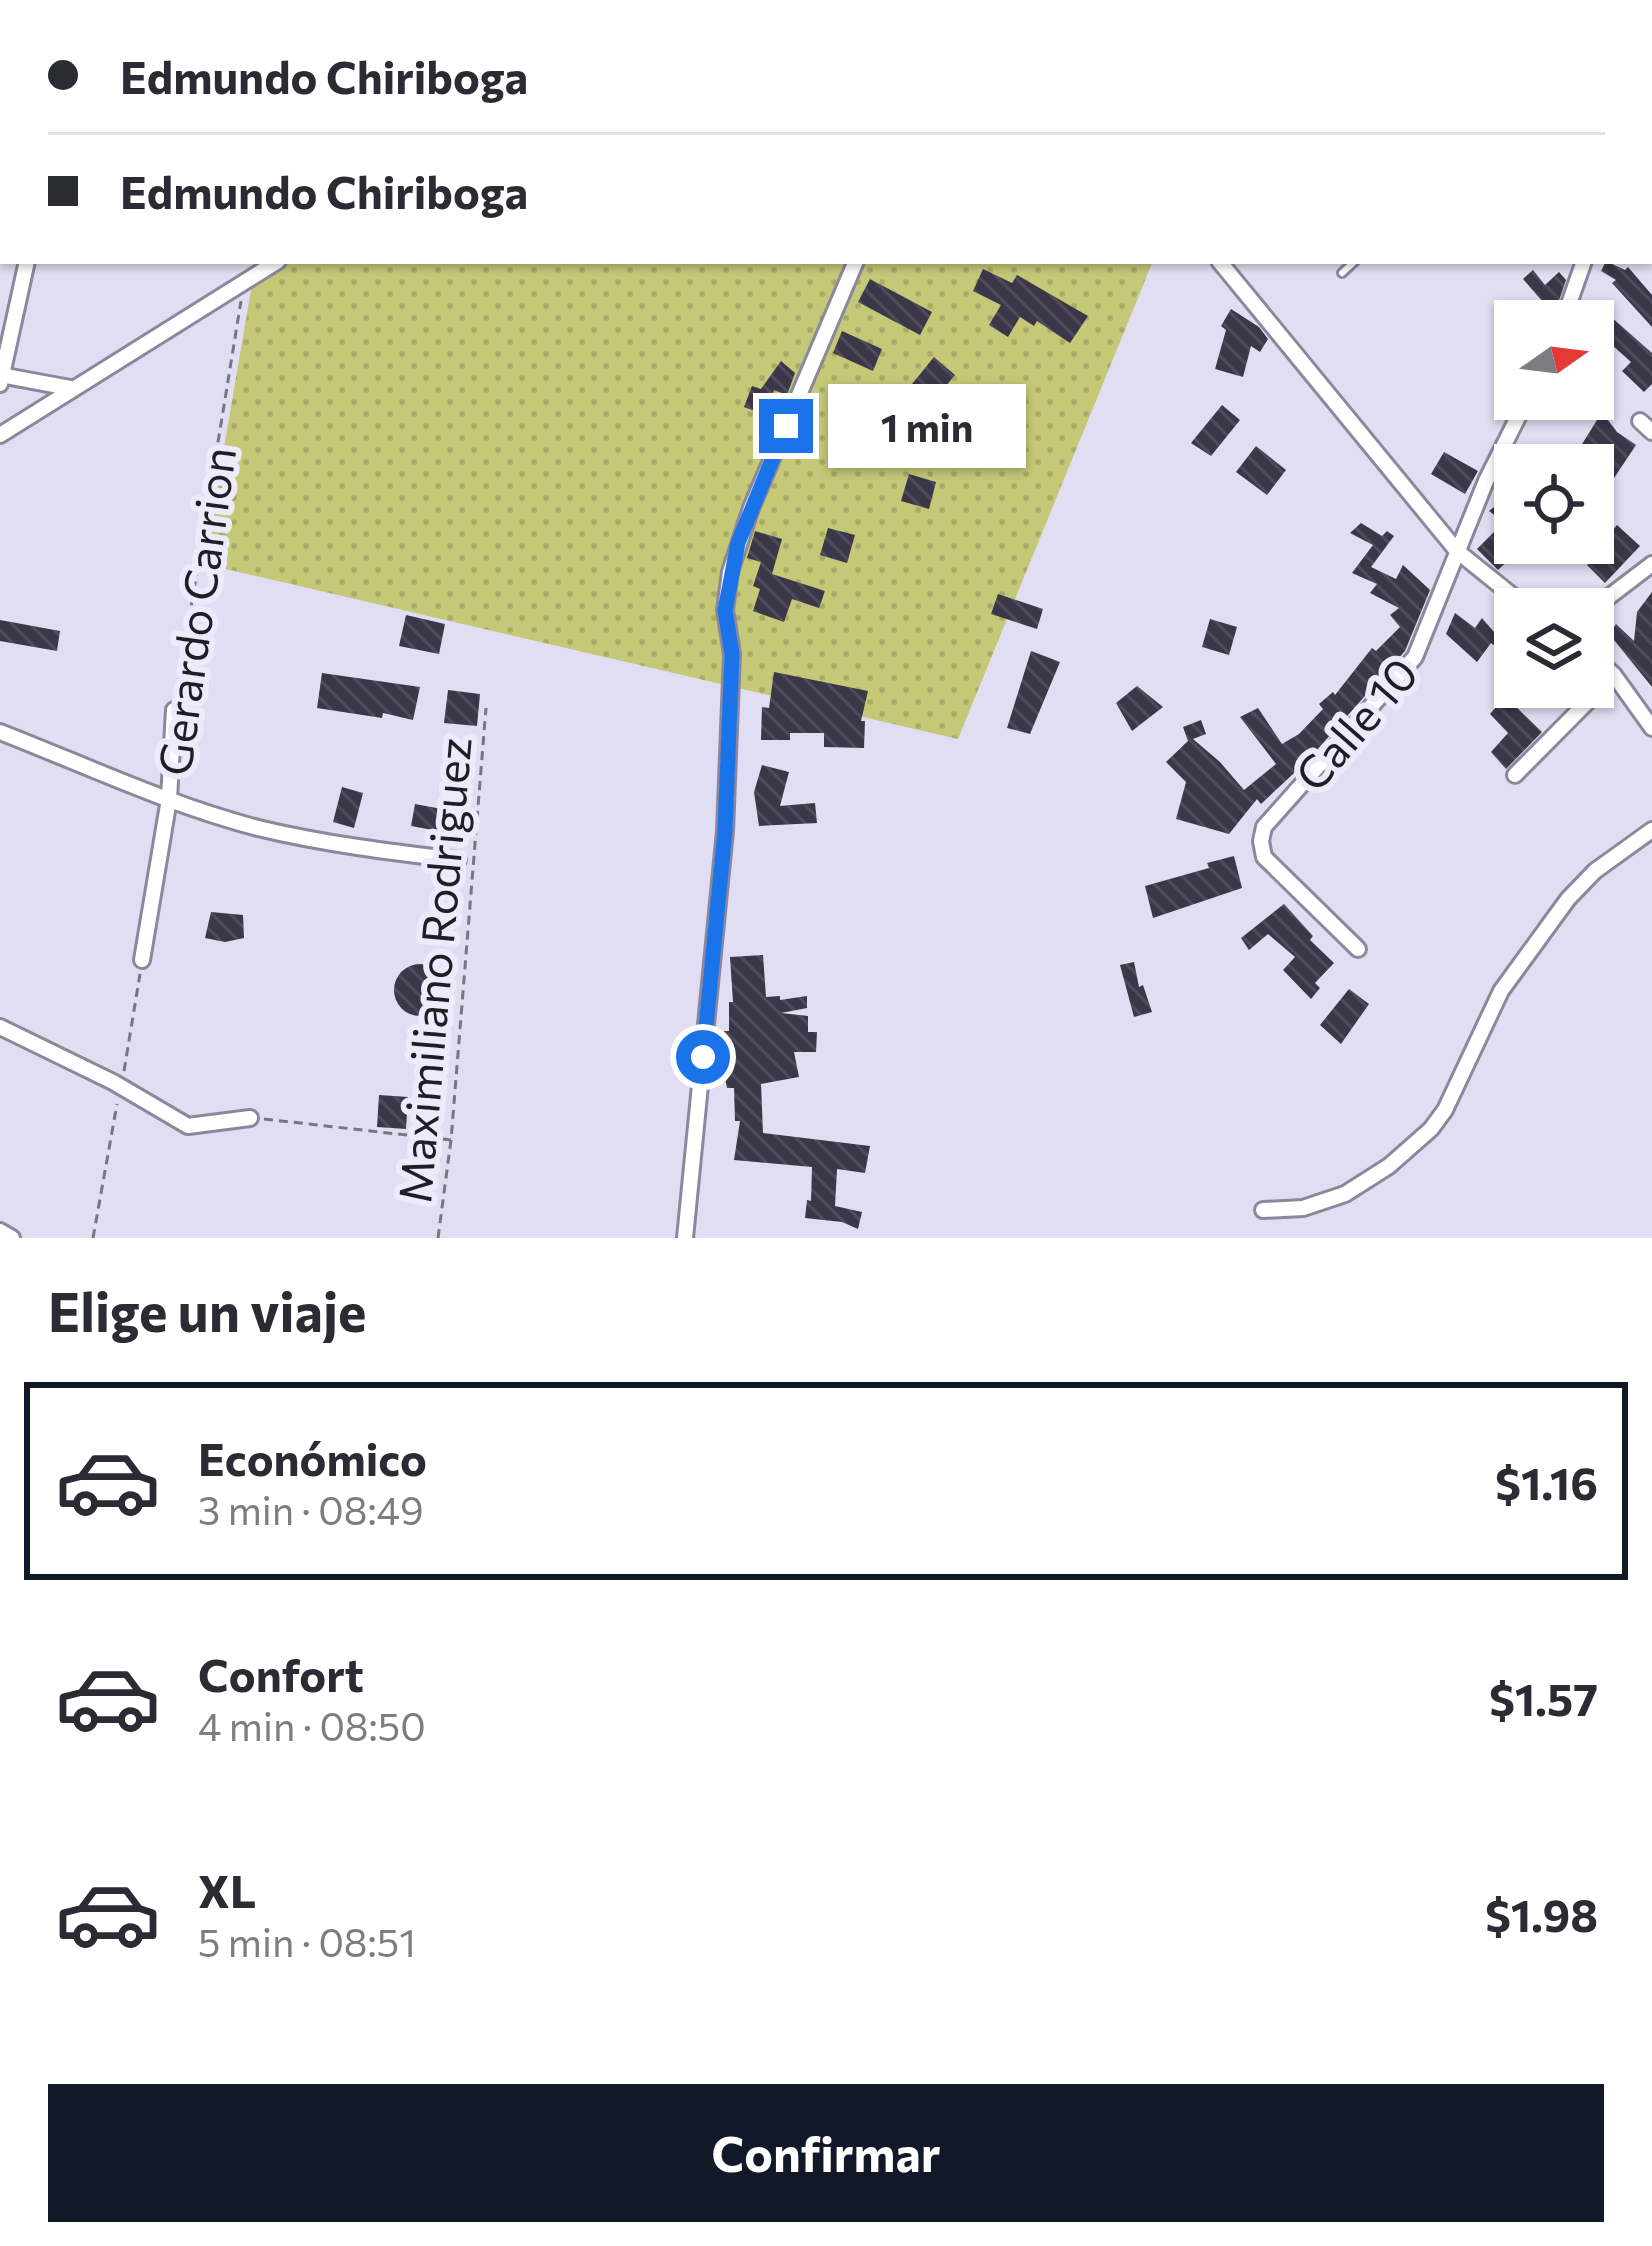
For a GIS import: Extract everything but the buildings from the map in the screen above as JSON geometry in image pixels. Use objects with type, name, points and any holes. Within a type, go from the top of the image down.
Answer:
[{"type":"street","points":[[26,264],[1,378],[70,388]]},
{"type":"street","points":[[244,282],[247,264]]},
{"type":"street","points":[[0,435],[273,264]]},
{"type":"street","points":[[685,1238],[725,831],[732,654],[725,610],[730,572],[751,508],[855,264]]},
{"type":"street","points":[[1221,264],[1457,551],[1503,588]]},
{"type":"street","points":[[1570,300],[1583,264]]},
{"type":"street","name":"Calle 10","points":[[1358,949],[1264,856],[1264,827],[1415,657],[1493,465],[1516,420]]},
{"type":"street","points":[[1614,594],[1652,564]]},
{"type":"street","points":[[1614,675],[1652,728]]},
{"type":"street","points":[[1515,776],[1582,708]]},
{"type":"street","name":"Gerardo Carrion","points":[[142,960],[170,800],[174,710]]},
{"type":"street","points":[[0,732],[170,800],[256,827],[359,848],[458,860]]},
{"type":"street","points":[[1262,1210],[1303,1208],[1345,1194],[1389,1166],[1431,1129],[1445,1110],[1501,991],[1568,899],[1595,871],[1652,830]]},
{"type":"street","points":[[0,1027],[113,1082],[188,1126],[250,1118]]},
{"type":"street","points":[[0,1232],[12,1238]]},
{"type":"lane","points":[[1342,273],[1352,264]]},
{"type":"path","name":"Gerardo Carrion","points":[[174,710],[244,282]]},
{"type":"path","name":"Maximiliano Rodriguez","points":[[438,1238],[451,1140],[487,707]]},
{"type":"path","points":[[250,1118],[451,1140]]},
{"type":"green space","points":[[255,264],[1152,264],[958,739],[204,564]]},
{"type":"route","points":[[703,1057],[725,831],[732,654],[725,610],[738,543],[786,426]]}]
